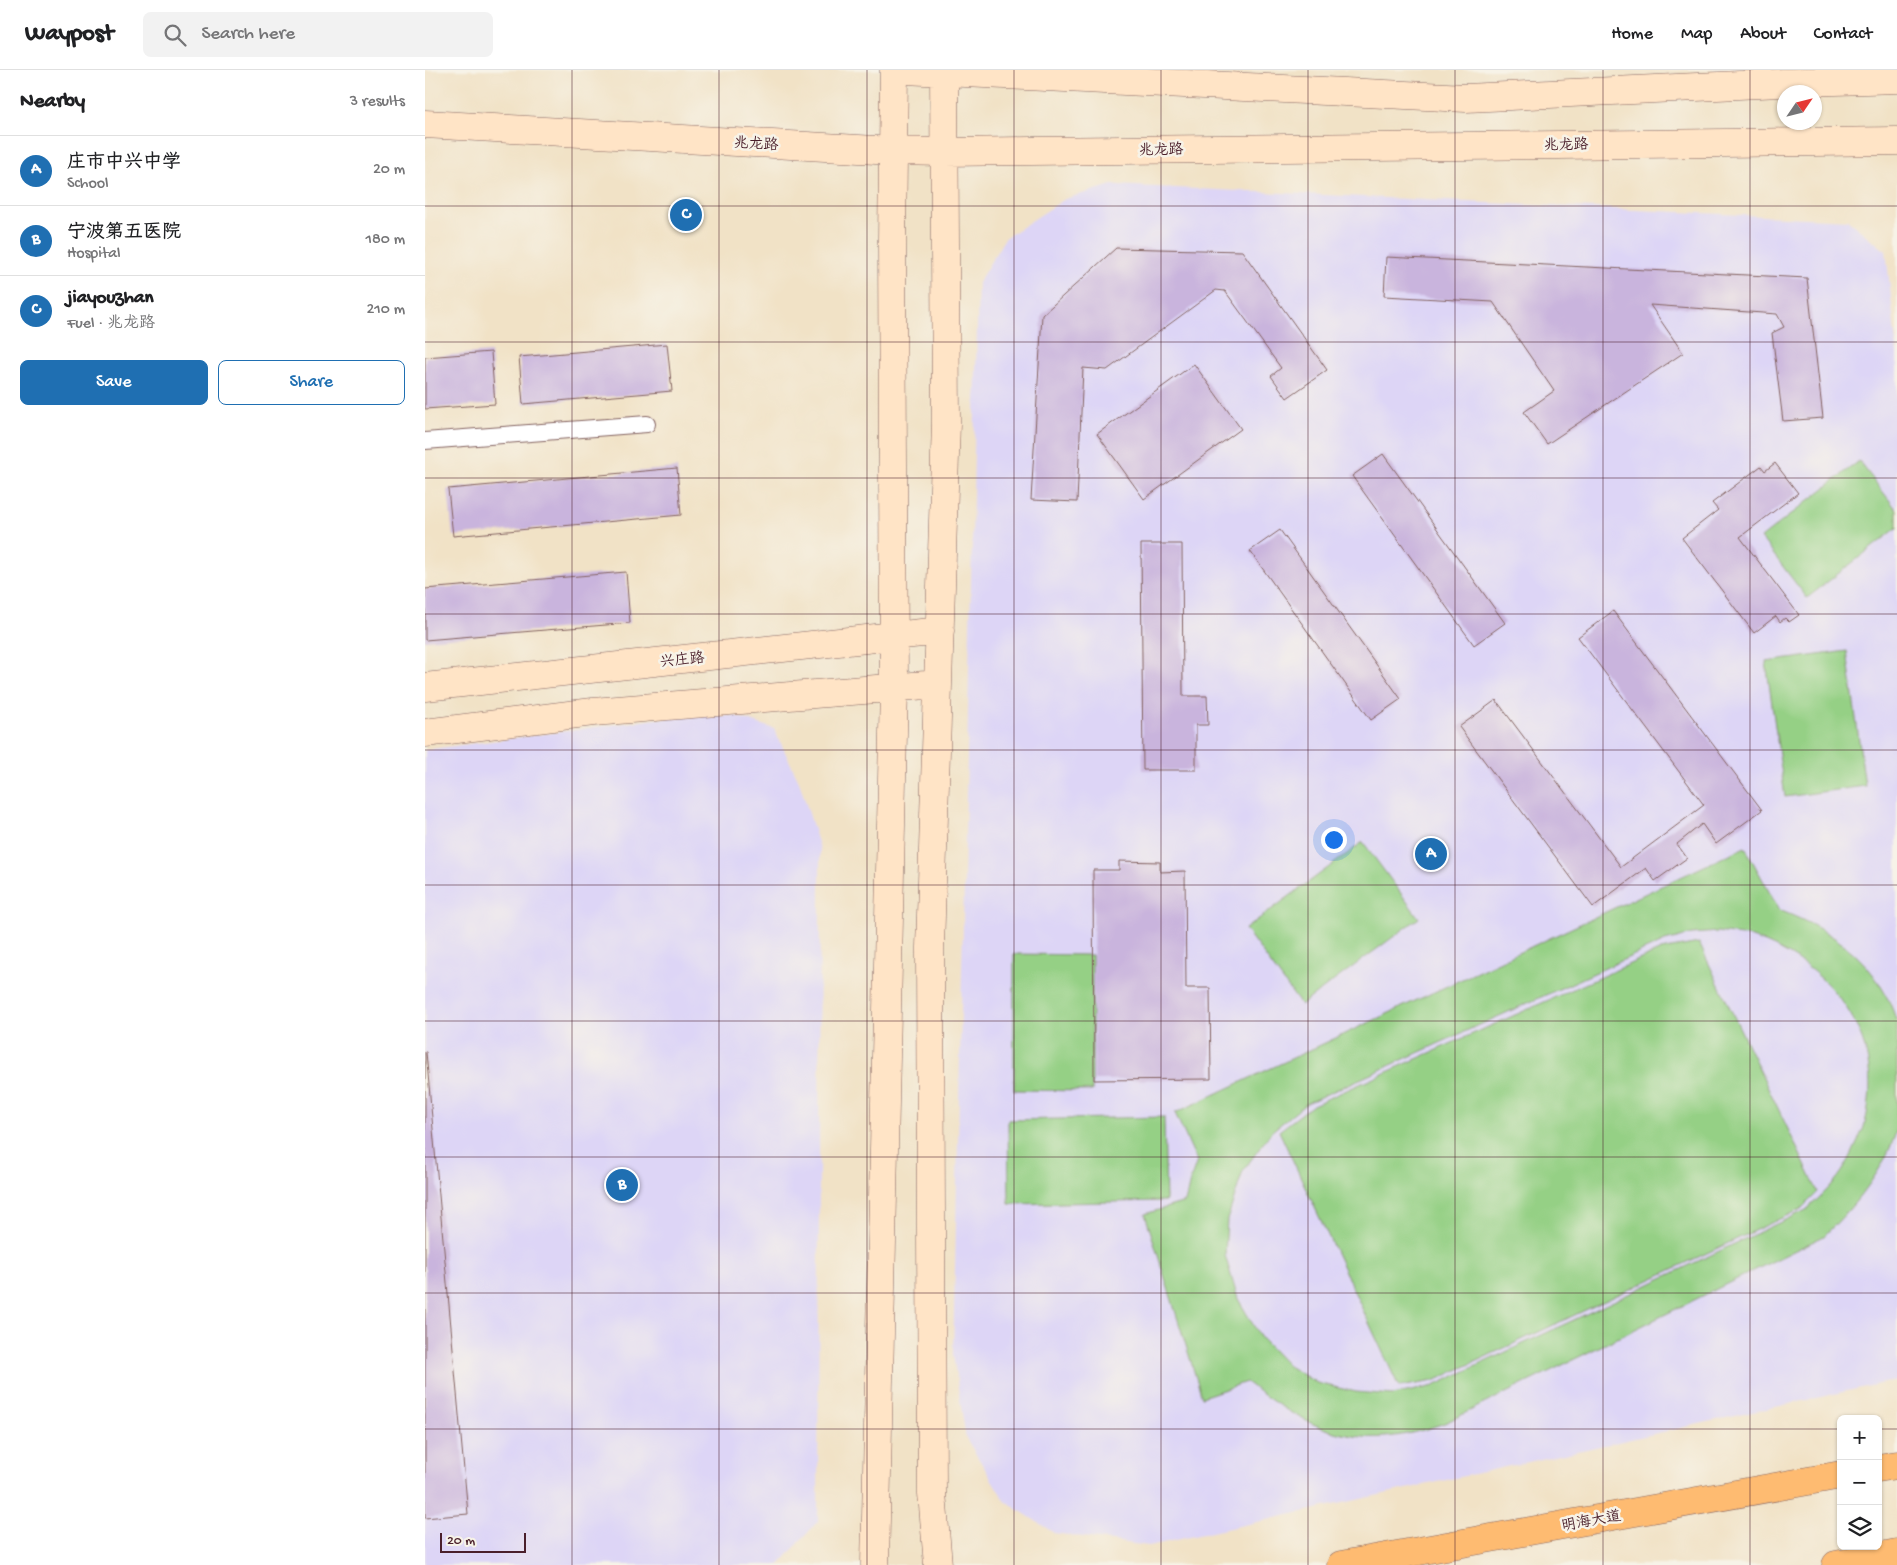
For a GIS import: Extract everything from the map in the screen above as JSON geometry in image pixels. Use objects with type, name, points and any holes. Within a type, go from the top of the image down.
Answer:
[{"type":"main road","points":[[1882,1467],[1897,1465]]},
{"type":"main road","name":"明海大道","points":[[1341,1565],[1837,1476]]},
{"type":"main road","points":[[1836,1565],[1897,1553]]},
{"type":"street","points":[[875,1565],[894,687],[892,241],[894,70]]},
{"type":"street","points":[[905,70],[1467,98],[1897,79]]},
{"type":"street","points":[[938,1565],[932,1483],[930,948],[946,422],[944,71]]},
{"type":"street","name":"兆龙路","points":[[425,124],[893,151],[945,152],[1897,141]]},
{"type":"street","name":"兴庄路","points":[[425,687],[940,631]]},
{"type":"street","points":[[425,733],[593,712],[938,684]]},
{"type":"lane","points":[[425,441],[647,424]]},
{"type":"shaded area","points":[[1112,185],[1847,220],[1886,251],[1897,354],[1897,1380],[1149,1546],[1054,1533],[1005,1501],[966,1438],[953,1355],[978,283],[1005,238],[1065,199]]},
{"type":"shaded area","points":[[687,715],[736,716],[774,729],[799,781],[820,849],[818,1521],[779,1565],[425,1565],[425,750]]},
{"type":"green space","points":[[1859,461],[1897,510],[1897,528],[1807,598],[1761,538]]},
{"type":"green space","points":[[1847,651],[1865,786],[1785,797],[1766,662]]},
{"type":"green space","points":[[1363,842],[1419,918],[1301,1005],[1245,929]]},
{"type":"green space","points":[[1745,847],[1779,910],[1819,928],[1852,952],[1879,982],[1897,1022],[1897,1129],[1876,1174],[1847,1212],[1824,1236],[1447,1422],[1417,1432],[1390,1437],[1365,1437],[1341,1434],[1318,1426],[1295,1415],[1246,1382],[1202,1397],[1145,1214],[1185,1202],[1197,1161],[1175,1113]],"holes":[[[1718,932],[1752,938],[1781,950],[1806,966],[1829,986],[1847,1008],[1860,1034],[1868,1062],[1870,1091],[1864,1125],[1851,1156],[1838,1177],[1806,1210],[1434,1386],[1393,1395],[1356,1392],[1317,1383],[1288,1366],[1261,1338],[1238,1299],[1225,1255],[1227,1220],[1243,1171],[1272,1131],[1307,1103],[1665,941],[1692,934]]]},
{"type":"green space","points":[[1699,943],[1818,1192],[1801,1209],[1434,1381],[1399,1387],[1279,1131],[1313,1105],[1661,950]]},
{"type":"green space","points":[[1014,954],[1092,955],[1092,1091],[1014,1090]]},
{"type":"green space","points":[[1164,1117],[1166,1201],[1009,1204],[1008,1120]]},
{"type":"building","points":[[1116,248],[1242,251],[1327,370],[1287,398],[1271,376],[1281,368],[1225,291],[1216,290],[1107,370],[1083,368],[1077,502],[1031,500],[1042,315]]},
{"type":"building","points":[[1386,257],[1807,278],[1823,418],[1783,421],[1772,333],[1784,327],[1777,314],[1650,305],[1683,353],[1547,444],[1524,412],[1554,391],[1493,302],[1384,296]]},
{"type":"building","points":[[667,344],[672,391],[523,404],[519,357]]},
{"type":"building","points":[[491,352],[495,404],[425,409],[425,357]]},
{"type":"building","points":[[1194,364],[1241,429],[1144,499],[1097,434]]},
{"type":"building","points":[[1383,454],[1505,623],[1474,645],[1352,476]]},
{"type":"building","points":[[1775,463],[1798,493],[1740,537],[1799,615],[1789,622],[1785,618],[1780,622],[1776,616],[1754,633],[1682,538],[1718,510],[1712,503],[1761,466],[1765,471]]},
{"type":"building","points":[[677,468],[681,515],[453,536],[448,489]]},
{"type":"building","points":[[1280,530],[1401,699],[1371,720],[1250,551]]},
{"type":"building","points":[[1141,544],[1182,544],[1183,696],[1207,696],[1208,725],[1196,725],[1196,770],[1143,770]]},
{"type":"building","points":[[626,572],[630,623],[425,640],[425,589]]},
{"type":"building","points":[[1613,611],[1762,810],[1716,844],[1702,824],[1677,844],[1687,858],[1655,881],[1646,868],[1593,907],[1459,727],[1496,700],[1621,867],[1704,805],[1578,637]]},
{"type":"building","points":[[1119,861],[1160,862],[1160,872],[1185,871],[1186,988],[1210,988],[1211,1079],[1094,1080],[1093,870],[1119,870]]},
{"type":"building","points":[[425,1052],[468,1514],[425,1518]]},
{"type":"place","name":"jiayouzhan","points":[[686,215]]},
{"type":"place","name":"庄市中兴中学","points":[[1431,854]]},
{"type":"place","name":"宁波第五医院","points":[[622,1185]]}]
